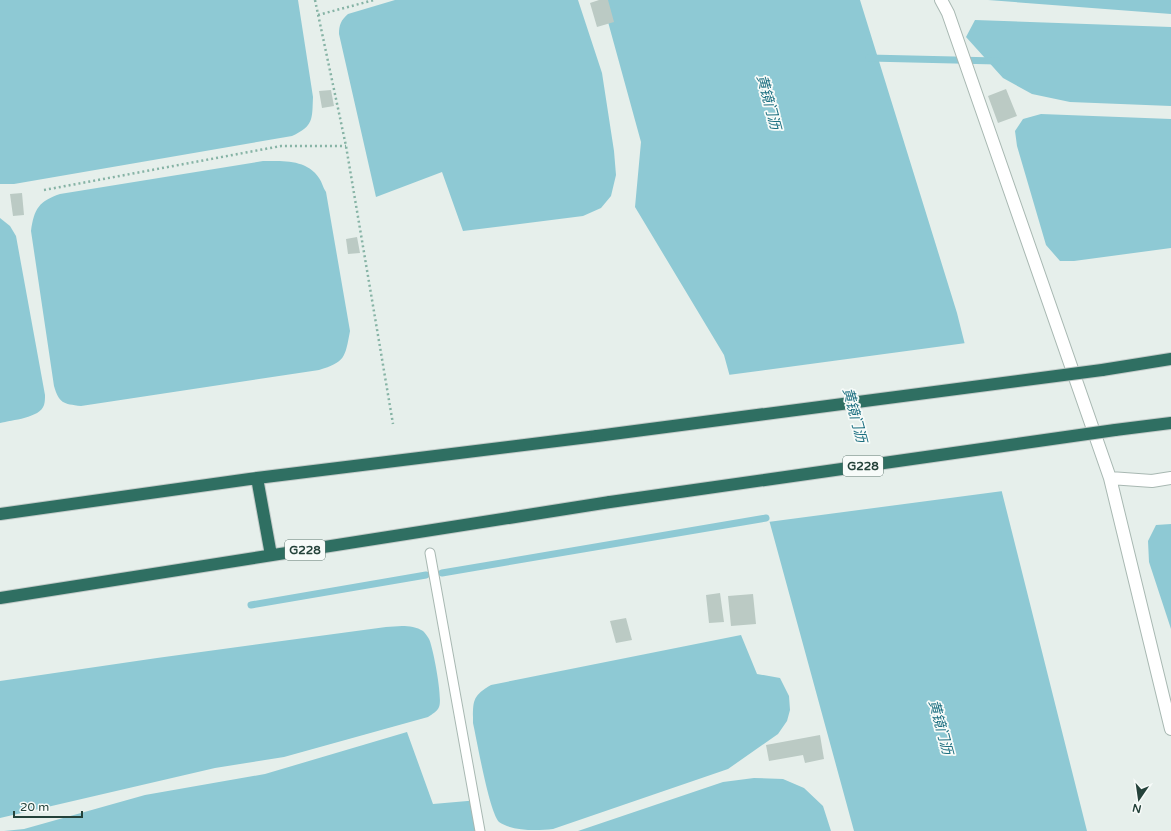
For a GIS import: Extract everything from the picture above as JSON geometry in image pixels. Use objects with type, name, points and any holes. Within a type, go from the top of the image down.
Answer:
[{"type":"highway","points":[[0,514],[257,478],[597,436],[1102,370],[1171,359]]},
{"type":"highway","name":"G228","points":[[0,598],[610,502],[1171,423]]},
{"type":"highway","points":[[257,478],[271,555]]},
{"type":"street","points":[[941,0],[948,13],[1110,478],[1171,729]]},
{"type":"street","points":[[1110,478],[1152,481],[1171,478]]},
{"type":"lane","points":[[430,553],[480,831]]},
{"type":"path","points":[[315,0],[346,146],[394,424]]},
{"type":"path","points":[[318,15],[374,0]]},
{"type":"path","points":[[44,190],[281,146],[346,146]]},
{"type":"water","points":[[0,0],[298,0],[313,97],[312,116],[308,125],[304,129],[292,136],[14,184],[0,184]]},
{"type":"water","points":[[395,0],[578,0],[602,73],[614,151],[616,175],[611,196],[601,208],[583,216],[463,231],[442,172],[376,197],[339,31],[342,21],[348,14]]},
{"type":"water","name":"黄镜门沥","points":[[602,0],[860,0],[957,313],[1087,831],[854,831],[724,355],[635,207],[641,142]]},
{"type":"water","points":[[988,0],[1171,0],[1171,14]]},
{"type":"water","points":[[975,20],[1171,27],[1171,106],[1070,102],[1032,94],[1003,78],[966,37]]},
{"type":"water","points":[[1041,114],[1171,119],[1171,248],[1074,261],[1060,261],[1046,245],[1017,146],[1015,131],[1023,119]]},
{"type":"water","points":[[263,161],[294,162],[308,167],[319,178],[326,192],[350,331],[347,347],[342,358],[334,364],[319,370],[81,406],[63,402],[58,396],[54,386],[31,231],[36,211],[42,203],[60,194]]},
{"type":"water","points":[[0,218],[10,226],[16,236],[45,401],[41,409],[31,416],[0,423]]},
{"type":"water","points":[[1171,524],[1171,629],[1149,562],[1148,541],[1156,525]]},
{"type":"water","points":[[402,626],[413,627],[423,631],[429,638],[431,644],[437,673],[440,702],[437,710],[428,717],[284,757],[215,768],[0,818],[0,681],[157,658]]},
{"type":"water","points":[[741,635],[757,674],[780,678],[789,696],[790,710],[787,721],[778,734],[728,769],[553,829],[517,829],[499,822],[495,815],[487,791],[473,723],[474,704],[480,692],[491,685]]},
{"type":"water","points":[[407,732],[433,804],[479,800],[485,831],[4,831],[24,829],[145,795],[265,774]]},
{"type":"water","points":[[754,778],[783,779],[804,788],[823,806],[831,831],[578,831],[723,782]]},
{"type":"pier","points":[[966,343],[1003,491],[768,522],[728,375]]},
{"type":"building","points":[[599,0],[608,0],[614,22],[597,27],[590,3]]},
{"type":"building","points":[[1006,89],[1017,116],[998,123],[988,96]]},
{"type":"building","points":[[331,90],[334,106],[322,108],[319,91]]},
{"type":"building","points":[[22,193],[24,215],[13,216],[10,194]]},
{"type":"building","points":[[357,237],[360,253],[348,254],[346,239]]},
{"type":"building","points":[[720,593],[724,622],[709,623],[706,595]]},
{"type":"building","points":[[753,594],[756,624],[731,626],[728,596]]},
{"type":"building","points":[[626,618],[632,640],[616,643],[610,621]]},
{"type":"building","points":[[820,735],[824,759],[805,763],[803,755],[769,761],[766,745]]},
{"type":"waterway","points":[[869,58],[997,61]]},
{"type":"waterway","points":[[442,573],[766,518]]},
{"type":"waterway","points":[[251,605],[426,575]]}]
